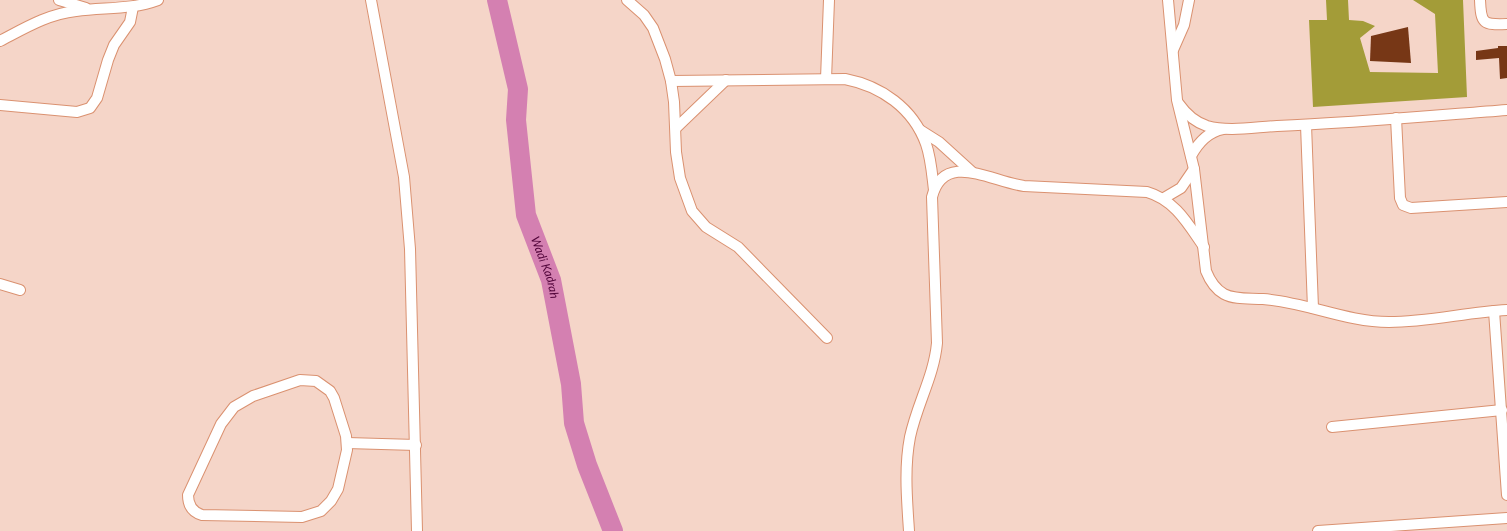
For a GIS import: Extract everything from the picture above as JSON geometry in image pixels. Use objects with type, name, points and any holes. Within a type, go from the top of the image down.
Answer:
[{"type":"street","points":[[59,0],[72,2],[90,10]]},
{"type":"street","points":[[371,0],[404,177],[410,249],[417,531]]},
{"type":"street","points":[[627,0],[644,15],[653,28],[671,80],[676,128],[676,152],[680,178],[692,211],[706,227],[738,246],[827,338]]},
{"type":"street","points":[[826,79],[829,0]]},
{"type":"street","points":[[1168,0],[1177,100],[1194,169],[1206,271],[1210,281],[1216,289],[1233,298],[1286,302],[1362,320],[1388,322],[1413,322],[1507,310]]},
{"type":"street","points":[[1173,50],[1184,25],[1188,0]]},
{"type":"street","points":[[1480,0],[1481,15],[1484,21],[1491,25],[1507,24]]},
{"type":"street","points":[[0,41],[52,16],[90,10],[133,7],[154,1]]},
{"type":"street","points":[[0,105],[77,112],[90,108],[98,98],[108,60],[114,46],[130,22],[133,7]]},
{"type":"street","points":[[671,80],[845,79],[860,82],[875,88],[901,105],[920,130],[930,159],[934,190]]},
{"type":"street","points":[[676,128],[726,80]]},
{"type":"street","points":[[1177,100],[1184,110],[1196,121],[1208,126],[1229,128],[1306,125],[1507,110]]},
{"type":"street","points":[[1396,118],[1400,198],[1403,205],[1411,208],[1507,202]]},
{"type":"street","points":[[1306,125],[1313,308]]},
{"type":"street","points":[[1191,156],[1195,148],[1210,134],[1229,128]]},
{"type":"street","points":[[920,130],[939,142],[972,172]]},
{"type":"street","points":[[1164,198],[1181,188],[1194,169]]},
{"type":"street","points":[[909,531],[907,469],[910,437],[933,368],[937,343],[932,197],[934,190],[943,177],[958,171],[972,172],[1019,186],[1143,192],[1164,198],[1178,210],[1204,246]]},
{"type":"street","points":[[0,284],[20,290]]},
{"type":"street","points":[[1494,311],[1507,495]]},
{"type":"street","points":[[300,380],[308,380],[324,385],[334,398],[347,443],[344,463],[335,496],[327,506],[315,514],[302,517],[202,515],[197,514],[190,506],[188,495],[221,424],[234,407],[253,396],[300,380]]},
{"type":"street","points":[[1332,427],[1502,410]]},
{"type":"street","points":[[347,443],[416,445]]},
{"type":"street","points":[[1318,531],[1507,518]]},
{"type":"shaded area","points":[[1326,0],[1348,0],[1349,20],[1363,21],[1375,26],[1360,38],[1370,72],[1438,73],[1435,14],[1413,0],[1463,0],[1467,97],[1313,107],[1309,20],[1327,20]]},
{"type":"building","points":[[1408,27],[1411,63],[1370,61],[1371,36]]},
{"type":"building","points":[[1498,46],[1507,46],[1507,78],[1500,79],[1499,58],[1476,60],[1476,51],[1498,48]]},
{"type":"waterway","name":"Wadi Kadrah","points":[[497,0],[518,89],[516,120],[526,215],[551,280],[571,384],[574,423],[587,465],[613,531]]}]
